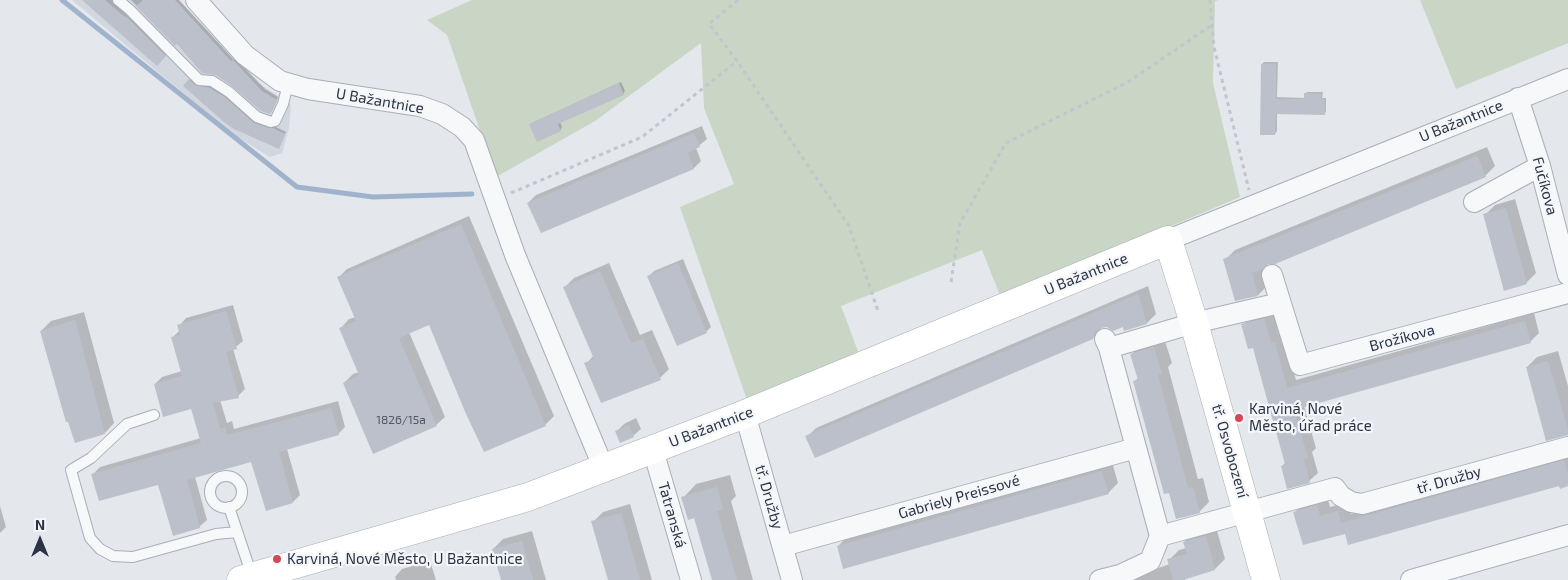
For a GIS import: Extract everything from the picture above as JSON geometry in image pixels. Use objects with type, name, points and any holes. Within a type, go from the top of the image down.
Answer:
[{"type":"street","name":"U Bažantnice","points":[[196,0],[245,55],[280,81],[308,89],[420,106],[442,114],[462,126],[474,140],[515,255],[604,469]]},
{"type":"street","name":"U Bažantnice","points":[[247,578],[528,497],[604,469],[745,414],[1168,240],[1568,79]]},
{"type":"street","name":"Fučíkova","points":[[1518,98],[1540,166],[1568,275]]},
{"type":"street","points":[[1474,202],[1540,166]]},
{"type":"street","name":"tř. Osvobození","points":[[1168,240],[1194,323],[1266,580]]},
{"type":"street","name":"Brožíkova","points":[[1272,275],[1300,365],[1568,293]]},
{"type":"street","points":[[1100,580],[1120,575],[1150,561],[1160,536],[1107,344],[1280,303]]},
{"type":"street","name":"tř. Družby","points":[[745,414],[792,580]]},
{"type":"street","name":"tř. Družby","points":[[1247,511],[1335,488],[1351,502],[1362,504],[1568,447]]},
{"type":"street","name":"Gabriely Preissové","points":[[783,546],[1136,448]]},
{"type":"street","name":"Tatranská","points":[[653,450],[691,580]]},
{"type":"street","points":[[1160,536],[1247,511]]},
{"type":"street","points":[[1411,580],[1568,535]]},
{"type":"lane","points":[[118,0],[131,5],[199,80],[212,81],[257,117],[271,122],[275,121],[284,104],[288,84]]},
{"type":"lane","points":[[154,415],[127,424],[91,458],[70,470],[90,538],[100,549],[113,556],[133,557],[216,534],[237,532]]},
{"type":"lane","points":[[229,507],[237,532],[247,578]]},
{"type":"path","points":[[738,0],[710,24],[849,226],[878,311]]},
{"type":"path","points":[[1210,0],[1214,48],[1253,206]]},
{"type":"path","points":[[951,282],[960,223],[1006,143],[1128,82],[1212,26]]},
{"type":"path","points":[[494,200],[642,137],[737,61]]},
{"type":"shaded area","points":[[72,0],[179,0],[258,83],[291,104],[289,128],[282,153],[270,157],[231,133]]},
{"type":"green space","points":[[472,0],[1219,0],[1215,1],[1213,83],[1240,197],[1001,298],[982,250],[841,306],[859,354],[747,400],[680,207],[734,184],[704,108],[701,43],[595,121],[496,177],[447,35],[427,20]]},
{"type":"green space","points":[[1420,0],[1568,0],[1568,43],[1456,89]]},
{"type":"building","points":[[82,0],[105,0],[126,16],[166,56],[157,66]]},
{"type":"building","points":[[143,0],[175,0],[231,61],[233,60],[262,91],[277,100],[270,114],[261,111],[216,75],[202,73],[177,44],[175,46],[136,6]]},
{"type":"building","points":[[1261,64],[1276,64],[1276,99],[1304,99],[1304,93],[1321,94],[1321,99],[1324,99],[1325,115],[1276,114],[1275,135],[1260,135]]},
{"type":"building","points":[[189,79],[195,85],[210,88],[225,97],[254,123],[273,128],[285,134],[279,149],[234,129],[224,122],[183,86]]},
{"type":"building","points":[[619,83],[624,95],[558,124],[561,131],[537,142],[529,124]]},
{"type":"building","points":[[694,133],[700,147],[687,153],[694,169],[541,233],[527,203]]},
{"type":"building","points":[[1477,156],[1486,177],[1275,264],[1268,264],[1252,273],[1258,296],[1235,301],[1223,259]]},
{"type":"building","points":[[1506,208],[1527,284],[1504,291],[1483,214]]},
{"type":"building","points":[[461,224],[546,426],[484,452],[429,325],[399,338],[437,426],[373,454],[343,383],[359,375],[339,328],[356,321],[337,277]]},
{"type":"building","points":[[678,263],[707,333],[677,346],[647,276]]},
{"type":"building","points":[[600,271],[631,343],[643,339],[661,380],[601,403],[584,363],[594,359],[563,287]]},
{"type":"building","points":[[1138,294],[1147,324],[1124,331],[1123,327],[1113,331],[1107,327],[1101,328],[1095,332],[1093,339],[815,458],[805,436]]},
{"type":"building","points":[[226,311],[237,349],[226,352],[239,398],[213,403],[220,429],[225,427],[227,435],[331,408],[339,435],[279,452],[293,503],[266,511],[251,462],[187,480],[200,528],[173,536],[158,485],[99,501],[91,474],[201,443],[191,409],[163,417],[154,384],[182,376],[171,337],[180,335],[177,325]]},
{"type":"building","points":[[1264,319],[1271,343],[1275,342],[1287,388],[1525,321],[1531,343],[1294,410],[1308,458],[1304,459],[1310,483],[1287,489],[1281,466],[1285,464],[1253,348],[1248,349],[1241,324]]},
{"type":"building","points":[[75,320],[105,434],[75,443],[68,422],[66,422],[40,331]]},
{"type":"building","points":[[1154,347],[1162,374],[1158,375],[1188,488],[1193,487],[1200,513],[1176,519],[1169,493],[1164,494],[1133,381],[1138,380],[1130,354]]},
{"type":"building","points":[[1548,361],[1568,435],[1546,441],[1526,367]]},
{"type":"building","points":[[629,425],[634,437],[620,443],[615,431]]},
{"type":"building","points":[[1564,460],[1568,475],[1568,486],[1560,489],[1559,486],[1348,545],[1345,534],[1303,545],[1293,512],[1317,505],[1320,516],[1338,511],[1341,523]]},
{"type":"building","points":[[1102,471],[1109,494],[843,569],[837,546]]},
{"type":"building","points":[[717,487],[723,510],[717,511],[737,580],[712,580],[694,518],[688,520],[681,497]]},
{"type":"building","points":[[621,513],[640,580],[608,580],[591,521]]},
{"type":"building","points":[[1206,536],[1215,570],[1183,580],[1173,580],[1167,559],[1187,554],[1183,542]]},
{"type":"building","points":[[522,541],[533,580],[501,580],[492,549]]},
{"type":"waterway","points":[[62,0],[297,187],[373,197],[472,194]]},
{"type":"place","name":"Karviná, Nové Město, úřad práce","points":[[1239,418]]},
{"type":"place","name":"Karviná, Nové Město, U Bažantnice","points":[[277,559]]}]
